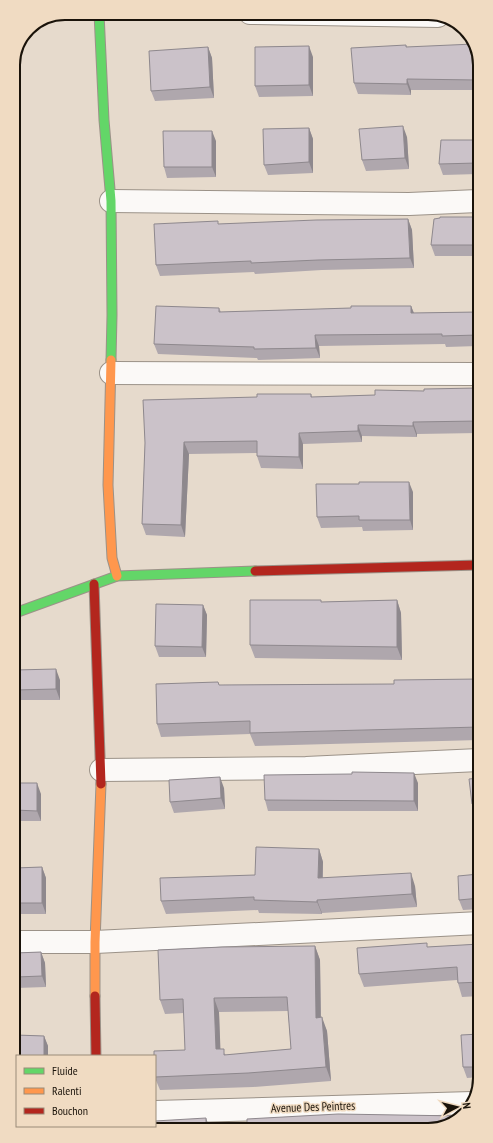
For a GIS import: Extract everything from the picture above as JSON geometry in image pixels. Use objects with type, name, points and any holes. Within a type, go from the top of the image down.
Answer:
[{"type":"street","points":[[99,20],[104,120],[111,201],[111,373],[108,485],[112,558],[117,576]]},
{"type":"street","points":[[111,201],[409,204],[473,201]]},
{"type":"street","points":[[111,373],[473,374]]},
{"type":"street","points":[[20,611],[117,576],[330,568],[473,565]]},
{"type":"street","points":[[94,584],[101,770],[95,942],[96,1055]]},
{"type":"street","points":[[101,770],[306,768],[473,760]]},
{"type":"street","points":[[20,942],[95,942],[473,923]]},
{"type":"street","name":"Avenue Des Peintres","points":[[156,1112],[465,1103]]},
{"type":"building","points":[[468,44],[472,56],[473,80],[407,79],[407,84],[354,83],[351,48],[406,45],[406,47]]},
{"type":"building","points":[[309,46],[309,85],[255,86],[255,47]]},
{"type":"building","points":[[208,47],[210,87],[151,91],[149,51]]},
{"type":"building","points":[[403,126],[405,158],[362,160],[359,129]]},
{"type":"building","points":[[309,128],[309,162],[264,165],[263,129]]},
{"type":"building","points":[[163,131],[212,131],[212,167],[164,167]]},
{"type":"building","points":[[441,140],[473,140],[473,163],[439,164]]},
{"type":"building","points":[[473,217],[473,245],[431,245],[434,219]]},
{"type":"building","points":[[408,219],[410,258],[251,263],[251,261],[156,265],[154,224],[218,221],[218,224],[316,220]]},
{"type":"building","points":[[156,306],[219,308],[219,312],[351,308],[351,306],[411,306],[411,313],[473,312],[473,335],[315,335],[316,348],[254,349],[254,347],[154,344]]},
{"type":"building","points":[[473,388],[473,421],[413,422],[413,426],[358,425],[358,431],[299,433],[299,457],[257,456],[257,441],[184,442],[181,525],[142,524],[145,443],[143,400],[257,397],[257,394],[311,394],[311,397],[375,395],[375,390],[424,391],[424,389]]},
{"type":"building","points":[[359,482],[409,482],[410,520],[359,520],[359,516],[317,517],[316,484],[359,484]]},
{"type":"building","points":[[250,600],[321,600],[321,602],[397,600],[397,647],[250,645]]},
{"type":"building","points":[[156,604],[203,605],[202,647],[155,646]]},
{"type":"building","points":[[56,669],[56,689],[20,690],[20,670]]},
{"type":"building","points":[[473,679],[473,727],[250,733],[250,721],[157,724],[156,684],[218,682],[219,685],[394,684],[394,680]]},
{"type":"building","points":[[352,772],[414,773],[414,801],[265,800],[264,775],[352,774]]},
{"type":"building","points":[[220,777],[221,798],[170,802],[169,780]]},
{"type":"building","points":[[469,779],[473,779],[473,804],[472,804]]},
{"type":"building","points":[[20,783],[37,783],[37,811],[20,810]]},
{"type":"building","points":[[256,847],[319,849],[318,878],[411,873],[412,894],[317,900],[317,902],[254,900],[254,897],[161,901],[160,878],[255,875]]},
{"type":"building","points":[[42,867],[42,903],[20,903],[20,868]]},
{"type":"building","points":[[473,875],[473,899],[459,900],[458,876]]},
{"type":"building","points":[[427,943],[427,947],[473,944],[473,982],[458,983],[457,967],[359,974],[357,948]]},
{"type":"building","points":[[315,946],[316,1018],[322,1017],[326,1067],[248,1073],[156,1077],[156,1055],[154,1055],[154,1051],[185,1050],[183,999],[160,1000],[158,950],[222,947]],"holes":[[[287,997],[291,1049],[224,1055],[224,1049],[216,1049],[214,998]]]},
{"type":"building","points":[[41,952],[42,976],[20,977],[20,953]]},
{"type":"building","points":[[473,1034],[473,1067],[463,1067],[461,1035]]},
{"type":"building","points":[[20,1035],[44,1036],[44,1055],[20,1055]]},
{"type":"building","points":[[338,1114],[452,1116],[434,1123],[247,1123],[247,1119]]},
{"type":"building","points":[[206,1118],[206,1123],[156,1123],[156,1121]]},
{"type":"traffic: fast","points":[[99,20],[104,120],[111,201],[111,360]]},
{"type":"traffic: fast","points":[[20,611],[117,576],[255,571]]},
{"type":"traffic: slow","points":[[111,360],[108,485],[112,558],[117,576]]},
{"type":"traffic: slow","points":[[95,996],[95,942],[101,784]]},
{"type":"traffic: jam","points":[[255,571],[473,565]]},
{"type":"traffic: jam","points":[[94,584],[101,784]]},
{"type":"traffic: jam","points":[[95,996],[96,1055]]}]
